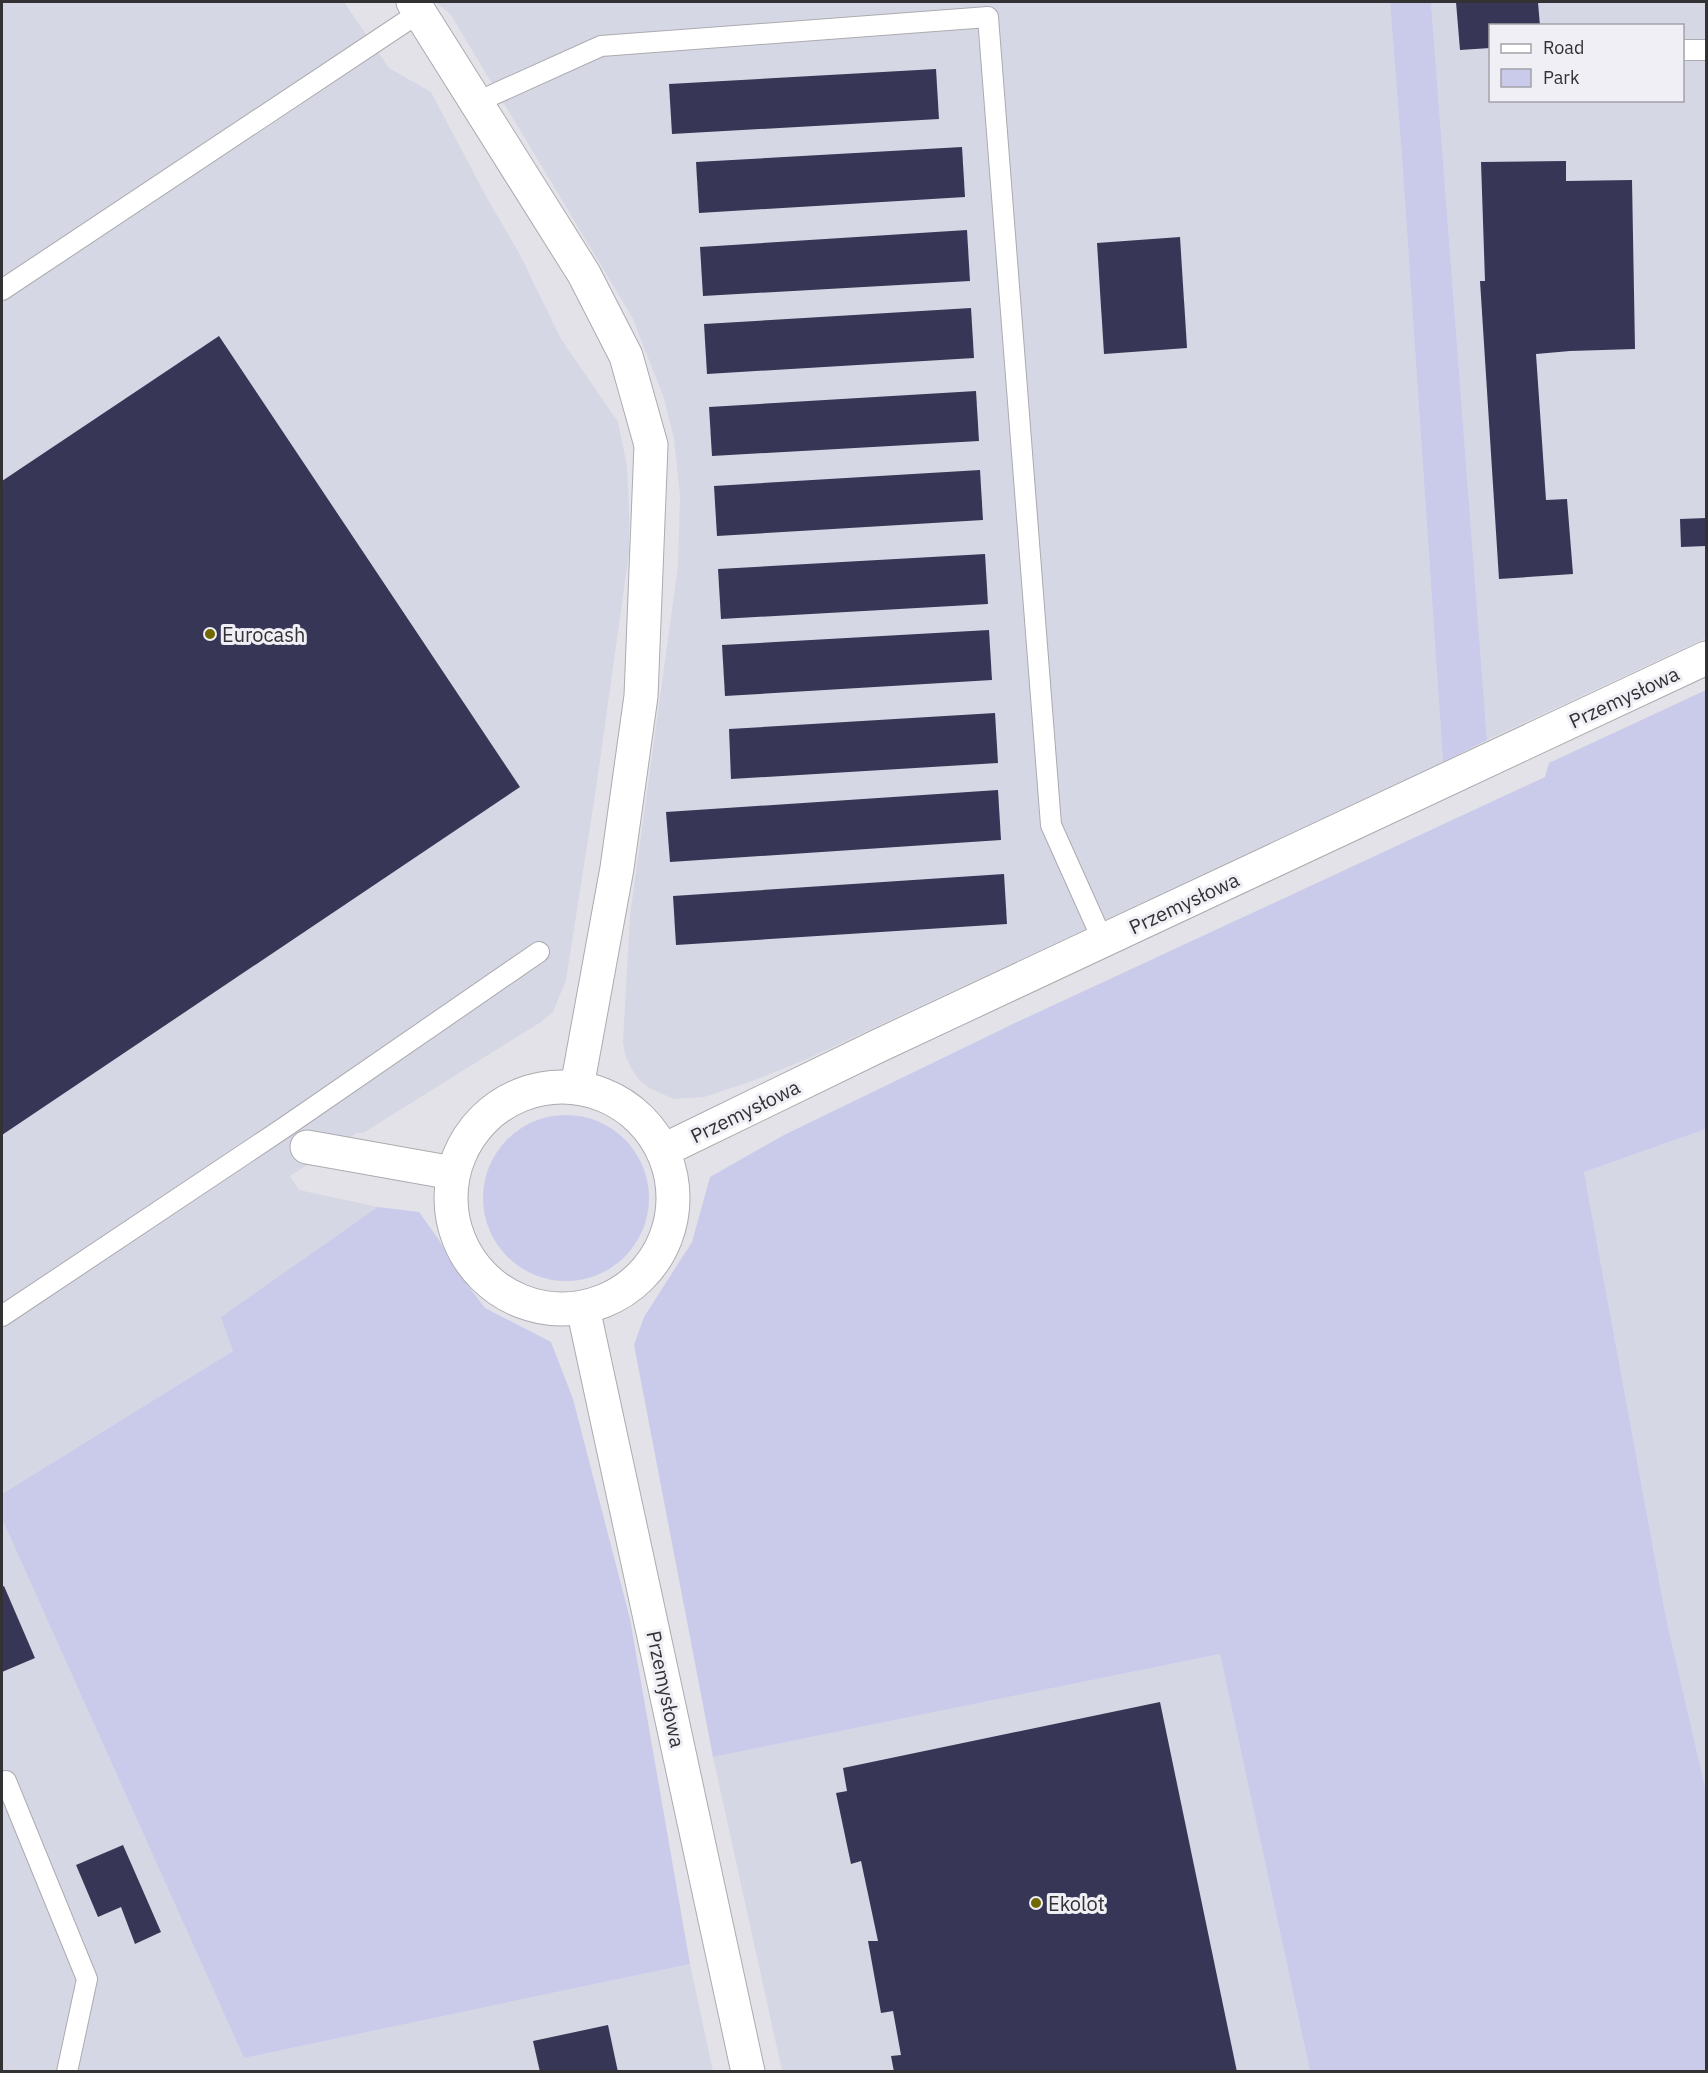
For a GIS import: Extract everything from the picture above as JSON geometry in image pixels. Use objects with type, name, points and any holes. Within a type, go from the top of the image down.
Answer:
[{"type":"street","points":[[417,7],[584,274],[626,356],[651,446],[641,696],[617,868],[577,1087]]},
{"type":"street","name":"Przemysłowa","points":[[664,1150],[878,1046],[1707,658]]},
{"type":"street","points":[[577,1087],[612,1098],[643,1120],[664,1150],[673,1183],[673,1216],[662,1249],[642,1276],[615,1297],[583,1308],[546,1309],[511,1298],[481,1276],[460,1245],[450,1209],[453,1173],[465,1142],[485,1116],[512,1098],[544,1088],[577,1087]]},
{"type":"street","points":[[296,1137],[453,1173]]},
{"type":"street","name":"Przemysłowa","points":[[583,1308],[748,2072]]},
{"type":"lane","points":[[2,290],[417,7]]},
{"type":"lane","points":[[477,102],[601,46],[988,17],[1051,825],[1103,941]]},
{"type":"lane","points":[[1684,50],[1707,50]]},
{"type":"lane","points":[[2,1316],[296,1137],[539,952]]},
{"type":"lane","points":[[2,1783],[6,1781],[87,1979],[67,2072]]},
{"type":"shaded area","points":[[2,2],[344,2],[389,68],[431,92],[519,253],[561,339],[618,422],[627,466],[629,553],[566,980],[553,1012],[541,1022],[363,1133],[357,1133],[290,1176],[299,1190],[378,1207],[233,1351],[2,1494]]},
{"type":"shaded area","points":[[436,2],[1390,2],[1443,762],[807,1059],[755,1080],[704,1097],[674,1099],[651,1089],[640,1081],[625,1055],[623,1041],[630,916],[678,566],[680,496],[674,439],[664,398],[632,317],[451,15]]},
{"type":"shaded area","points":[[1431,2],[1706,2],[1706,638],[1487,740]]},
{"type":"shaded area","points":[[1706,1129],[1706,1791],[1666,1618],[1584,1172]]},
{"type":"shaded area","points":[[2,1519],[244,2058],[690,1964],[713,2071],[2,2071]]},
{"type":"shaded area","points":[[1220,1654],[1310,2071],[782,2071],[713,1757]]},
{"type":"green space","points":[[1390,2],[1431,2],[1487,740],[1443,762],[1402,158]]},
{"type":"green space","points":[[1706,690],[1706,1129],[1584,1172],[1666,1618],[1706,1791],[1706,2071],[1310,2071],[1220,1654],[713,1757],[634,1345],[644,1317],[692,1242],[710,1177],[784,1135],[1015,1023],[1545,777],[1549,763]]},
{"type":"green space","points":[[566,1115],[598,1121],[625,1139],[643,1166],[649,1198],[643,1230],[625,1257],[598,1275],[566,1281],[534,1275],[507,1257],[489,1230],[483,1198],[489,1166],[507,1139],[534,1121]]},
{"type":"green space","points":[[378,1207],[419,1212],[439,1240],[456,1270],[485,1308],[551,1342],[573,1399],[630,1619],[690,1964],[244,2058],[2,1519],[2,1494],[233,1351],[221,1317]]},
{"type":"building","points":[[1456,2],[1538,2],[1540,24],[1489,24],[1489,48],[1460,50]]},
{"type":"building","points":[[936,69],[939,119],[672,134],[669,84]]},
{"type":"building","points":[[962,147],[965,197],[699,213],[696,162]]},
{"type":"building","points":[[1566,161],[1566,181],[1632,180],[1635,349],[1536,354],[1546,500],[1567,499],[1573,574],[1499,579],[1480,281],[1485,281],[1481,162]]},
{"type":"building","points":[[967,230],[970,281],[703,296],[700,247]]},
{"type":"building","points":[[1180,237],[1187,348],[1104,354],[1097,243]]},
{"type":"building","points":[[971,308],[974,358],[707,374],[704,324]]},
{"type":"building","name":"Eurocash","points":[[219,336],[520,787],[2,1135],[2,481]]},
{"type":"building","points":[[976,391],[979,441],[712,456],[709,407]]},
{"type":"building","points":[[980,470],[983,520],[717,536],[714,486]]},
{"type":"building","points":[[1706,518],[1706,546],[1681,547],[1680,519]]},
{"type":"building","points":[[985,554],[988,604],[721,619],[718,569]]},
{"type":"building","points":[[989,630],[992,680],[725,696],[722,645]]},
{"type":"building","points":[[995,713],[998,763],[731,779],[729,729]]},
{"type":"building","points":[[998,790],[1001,840],[670,862],[666,812]]},
{"type":"building","points":[[1004,874],[1007,924],[676,945],[673,896]]},
{"type":"building","points":[[4,1586],[35,1658],[2,1672],[2,1587]]},
{"type":"building","name":"Ekolot","points":[[1160,1702],[1237,2072],[894,2072],[891,2056],[901,2055],[893,2011],[881,2013],[868,1941],[878,1941],[861,1861],[851,1864],[836,1793],[847,1791],[843,1768]]},
{"type":"building","points":[[123,1845],[161,1932],[135,1944],[121,1907],[98,1917],[76,1865]]},
{"type":"building","points":[[608,2025],[618,2072],[540,2072],[533,2041]]},
{"type":"place","name":"Eurocash","points":[[210,634]]},
{"type":"place","name":"Ekolot","points":[[1036,1903]]}]
